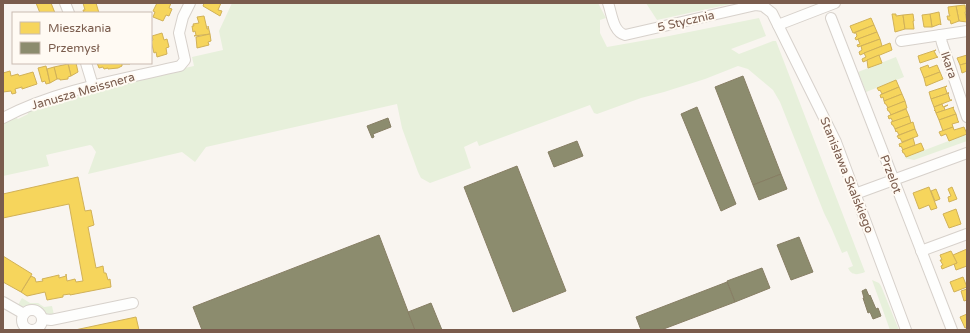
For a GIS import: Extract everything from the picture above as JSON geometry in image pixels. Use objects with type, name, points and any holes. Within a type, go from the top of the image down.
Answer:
[{"type":"street","name":"Janusza Meissnera","points":[[5,114],[93,86],[180,66],[185,60],[178,33],[183,17],[190,3]]},
{"type":"street","name":"5 Stycznia","points":[[608,3],[616,30],[620,34],[625,35],[756,5],[763,6],[768,9],[772,13],[778,25]]},
{"type":"street","points":[[778,25],[835,3]]},
{"type":"street","name":"Przelot","points":[[831,18],[952,330]]},
{"type":"street","name":"Stanisława Skalskiego","points":[[778,25],[836,142],[906,330]]},
{"type":"street","points":[[901,41],[967,31]]},
{"type":"street","name":"Ikara","points":[[940,35],[967,117]]},
{"type":"street","points":[[86,64],[93,86]]},
{"type":"street","points":[[855,194],[967,153]]},
{"type":"street","points":[[922,251],[967,234]]},
{"type":"street","points":[[3,302],[24,314]]},
{"type":"street","points":[[42,319],[51,320],[133,303]]},
{"type":"street","points":[[34,310],[40,313],[42,322],[38,328],[29,329],[24,325],[22,322],[24,314],[28,311],[34,310]]},
{"type":"green space","points":[[232,3],[598,3],[606,18],[600,20],[600,33],[607,47],[759,18],[766,36],[731,49],[739,54],[776,41],[865,272],[853,274],[848,268],[853,266],[847,251],[842,253],[824,213],[780,102],[773,90],[748,69],[738,66],[705,79],[641,98],[597,114],[594,113],[590,105],[479,146],[477,141],[464,147],[471,168],[430,183],[421,178],[418,172],[402,128],[397,104],[206,147],[195,162],[182,152],[88,174],[96,152],[90,145],[46,155],[49,166],[3,176],[3,122],[14,116],[18,119],[28,114],[27,110],[32,107],[133,79],[194,66],[192,57],[223,50],[219,31]]},
{"type":"green space","points":[[646,3],[735,3],[657,20]]},
{"type":"green space","points":[[896,57],[904,77],[866,92],[858,72]]},
{"type":"green space","points":[[967,134],[967,141],[914,160],[904,158]]},
{"type":"green space","points":[[872,280],[879,283],[881,286],[899,330],[890,330]]},
{"type":"green space","points":[[22,298],[30,303],[38,303],[44,307],[52,306],[54,315],[47,314],[37,307],[18,305]]},
{"type":"building: Mieszkania","points":[[36,3],[51,3],[55,12],[40,12]]},
{"type":"building: Mieszkania","points":[[83,3],[96,3],[99,12],[84,12],[83,10],[85,10]]},
{"type":"building: Mieszkania","points":[[157,3],[171,3],[169,8],[172,9],[169,16],[166,15],[163,21],[153,17],[155,12],[153,11]]},
{"type":"building: Mieszkania","points":[[204,3],[221,3],[218,10],[222,11],[220,16],[203,6]]},
{"type":"building: Mieszkania","points":[[965,5],[967,22],[959,21],[956,6]]},
{"type":"building: Mieszkania","points":[[956,6],[959,21],[951,24],[947,16],[950,16],[948,7]]},
{"type":"building: Mieszkania","points":[[939,12],[941,25],[932,27],[930,14]]},
{"type":"building: Mieszkania","points":[[892,14],[896,14],[896,16],[903,15],[905,29],[895,32]]},
{"type":"building: Mieszkania","points":[[913,14],[914,29],[905,29],[903,15]]},
{"type":"building: Mieszkania","points":[[930,14],[932,27],[924,27],[922,15]]},
{"type":"building: Mieszkania","points":[[204,16],[207,29],[208,26],[210,34],[194,36],[196,35],[195,31],[193,32],[193,24],[199,23],[197,17]]},
{"type":"building: Mieszkania","points":[[871,18],[874,25],[853,33],[850,26]]},
{"type":"building: Mieszkania","points":[[874,25],[877,32],[856,40],[855,38],[857,36],[856,33],[854,33]]},
{"type":"building: Mieszkania","points":[[877,32],[880,39],[858,47],[857,45],[860,44],[858,39]]},
{"type":"building: Mieszkania","points":[[162,33],[164,40],[167,39],[169,47],[166,48],[167,54],[157,57],[156,52],[154,53],[152,45],[152,36]]},
{"type":"building: Mieszkania","points":[[210,34],[211,41],[208,42],[209,45],[197,48],[196,37]]},
{"type":"building: Mieszkania","points":[[880,39],[882,46],[860,55],[859,52],[862,50],[861,46]]},
{"type":"building: Mieszkania","points":[[890,43],[892,50],[863,62],[862,59],[866,57],[864,53]]},
{"type":"building: Mieszkania","points":[[936,50],[934,51],[938,57],[920,63],[918,56]]},
{"type":"building: Mieszkania","points":[[879,55],[882,63],[868,68],[867,60]]},
{"type":"building: Mieszkania","points":[[967,55],[967,63],[960,65],[957,58]]},
{"type":"building: Mieszkania","points":[[967,63],[967,71],[962,73],[960,65]]},
{"type":"building: Mieszkania","points":[[68,64],[76,64],[78,72],[71,76]]},
{"type":"building: Mieszkania","points":[[68,64],[71,76],[68,77],[68,79],[57,79],[54,67]]},
{"type":"building: Mieszkania","points":[[97,64],[122,64],[122,66],[118,68],[99,68]]},
{"type":"building: Mieszkania","points":[[928,65],[929,68],[937,65],[940,72],[924,78],[920,68]]},
{"type":"building: Mieszkania","points":[[46,66],[50,83],[46,84],[45,81],[42,82],[38,68]]},
{"type":"building: Mieszkania","points":[[54,67],[57,79],[50,83],[47,69]]},
{"type":"building: Mieszkania","points":[[10,71],[11,76],[18,74],[19,76],[33,72],[37,84],[22,89],[22,87],[15,89],[16,93],[12,94],[11,91],[3,92],[3,73]]},
{"type":"building: Mieszkania","points":[[940,72],[943,79],[926,86],[924,78]]},
{"type":"building: Mieszkania","points":[[896,80],[899,87],[882,94],[877,88]]},
{"type":"building: Mieszkania","points":[[947,86],[945,87],[947,93],[949,93],[931,99],[929,92]]},
{"type":"building: Mieszkania","points":[[899,87],[902,94],[884,101],[883,97],[881,98],[880,95]]},
{"type":"building: Mieszkania","points":[[949,93],[950,100],[952,100],[934,107],[931,99]]},
{"type":"building: Mieszkania","points":[[902,94],[905,101],[888,108],[884,101]]},
{"type":"building: Mieszkania","points":[[905,101],[907,108],[891,115],[887,108]]},
{"type":"building: Mieszkania","points":[[942,104],[943,107],[948,105],[944,107],[945,110],[936,113],[934,107]]},
{"type":"building: Mieszkania","points":[[954,107],[953,108],[956,114],[939,120],[936,113]]},
{"type":"building: Mieszkania","points":[[906,109],[909,116],[893,122],[891,118],[889,119],[888,116]]},
{"type":"building: Mieszkania","points":[[956,114],[959,122],[952,124],[953,127],[943,131],[939,120]]},
{"type":"building: Mieszkania","points":[[909,116],[911,123],[895,129],[892,125],[891,122]]},
{"type":"building: Mieszkania","points":[[913,122],[915,129],[899,135],[897,131],[896,132],[895,129]]},
{"type":"building: Mieszkania","points":[[953,127],[954,130],[964,127],[967,134],[949,141],[946,134],[941,136],[939,132]]},
{"type":"building: Mieszkania","points":[[915,129],[918,136],[902,142],[897,136]]},
{"type":"building: Mieszkania","points":[[913,138],[915,145],[903,150],[901,146],[900,147],[899,144]]},
{"type":"building: Mieszkania","points":[[921,143],[924,150],[906,157],[903,153],[902,150]]},
{"type":"building: Mieszkania","points":[[78,177],[85,211],[91,210],[94,225],[88,227],[96,268],[103,266],[104,273],[106,273],[108,280],[110,279],[111,287],[63,295],[63,297],[47,300],[45,292],[27,296],[21,292],[31,276],[35,278],[36,282],[59,275],[59,278],[66,276],[66,274],[67,281],[75,279],[76,282],[83,281],[69,204],[3,218],[3,194]]},
{"type":"building: Mieszkania","points":[[929,187],[937,208],[931,210],[929,205],[919,209],[913,193]]},
{"type":"building: Mieszkania","points":[[952,187],[957,199],[949,202],[948,197],[951,196],[948,189]]},
{"type":"building: Mieszkania","points":[[936,189],[940,199],[935,201],[931,191]]},
{"type":"building: Mieszkania","points":[[956,209],[961,224],[949,228],[943,214]]},
{"type":"building: Mieszkania","points":[[967,249],[967,266],[956,270],[954,264],[957,263],[953,255]]},
{"type":"building: Mieszkania","points":[[951,251],[957,263],[942,269],[941,266],[943,265],[940,260],[942,260],[940,255]]},
{"type":"building: Mieszkania","points":[[3,256],[32,274],[21,292],[3,282]]},
{"type":"building: Mieszkania","points":[[963,277],[967,287],[954,292],[950,282]]},
{"type":"building: Mieszkania","points":[[967,289],[967,300],[964,301],[961,291]]},
{"type":"building: Mieszkania","points":[[967,314],[967,327],[965,328],[960,317]]},
{"type":"building: Mieszkania","points":[[136,317],[139,330],[75,330]]},
{"type":"building: Przemysł","points":[[743,76],[781,174],[753,185],[715,87]]},
{"type":"building: Przemysł","points":[[697,107],[736,204],[721,211],[681,114]]},
{"type":"building: Przemysł","points":[[388,118],[391,127],[373,134],[374,137],[372,138],[367,126]]},
{"type":"building: Przemysł","points":[[577,141],[583,156],[554,167],[548,152]]},
{"type":"building: Przemysł","points":[[517,166],[566,291],[513,312],[464,187]]},
{"type":"building: Przemysł","points":[[781,174],[787,189],[759,200],[753,185]]},
{"type":"building: Przemysł","points":[[379,235],[415,330],[202,330],[193,307]]},
{"type":"building: Przemysł","points":[[799,237],[813,272],[791,280],[777,245]]},
{"type":"building: Przemysł","points":[[762,268],[770,288],[735,302],[727,281]]},
{"type":"building: Przemysł","points":[[727,282],[735,302],[661,330],[641,330],[636,317]]},
{"type":"building: Przemysł","points":[[866,289],[876,309],[878,308],[881,316],[873,319],[870,312],[868,313],[862,291]]},
{"type":"building: Przemysł","points":[[431,303],[442,330],[415,330],[408,312]]}]
